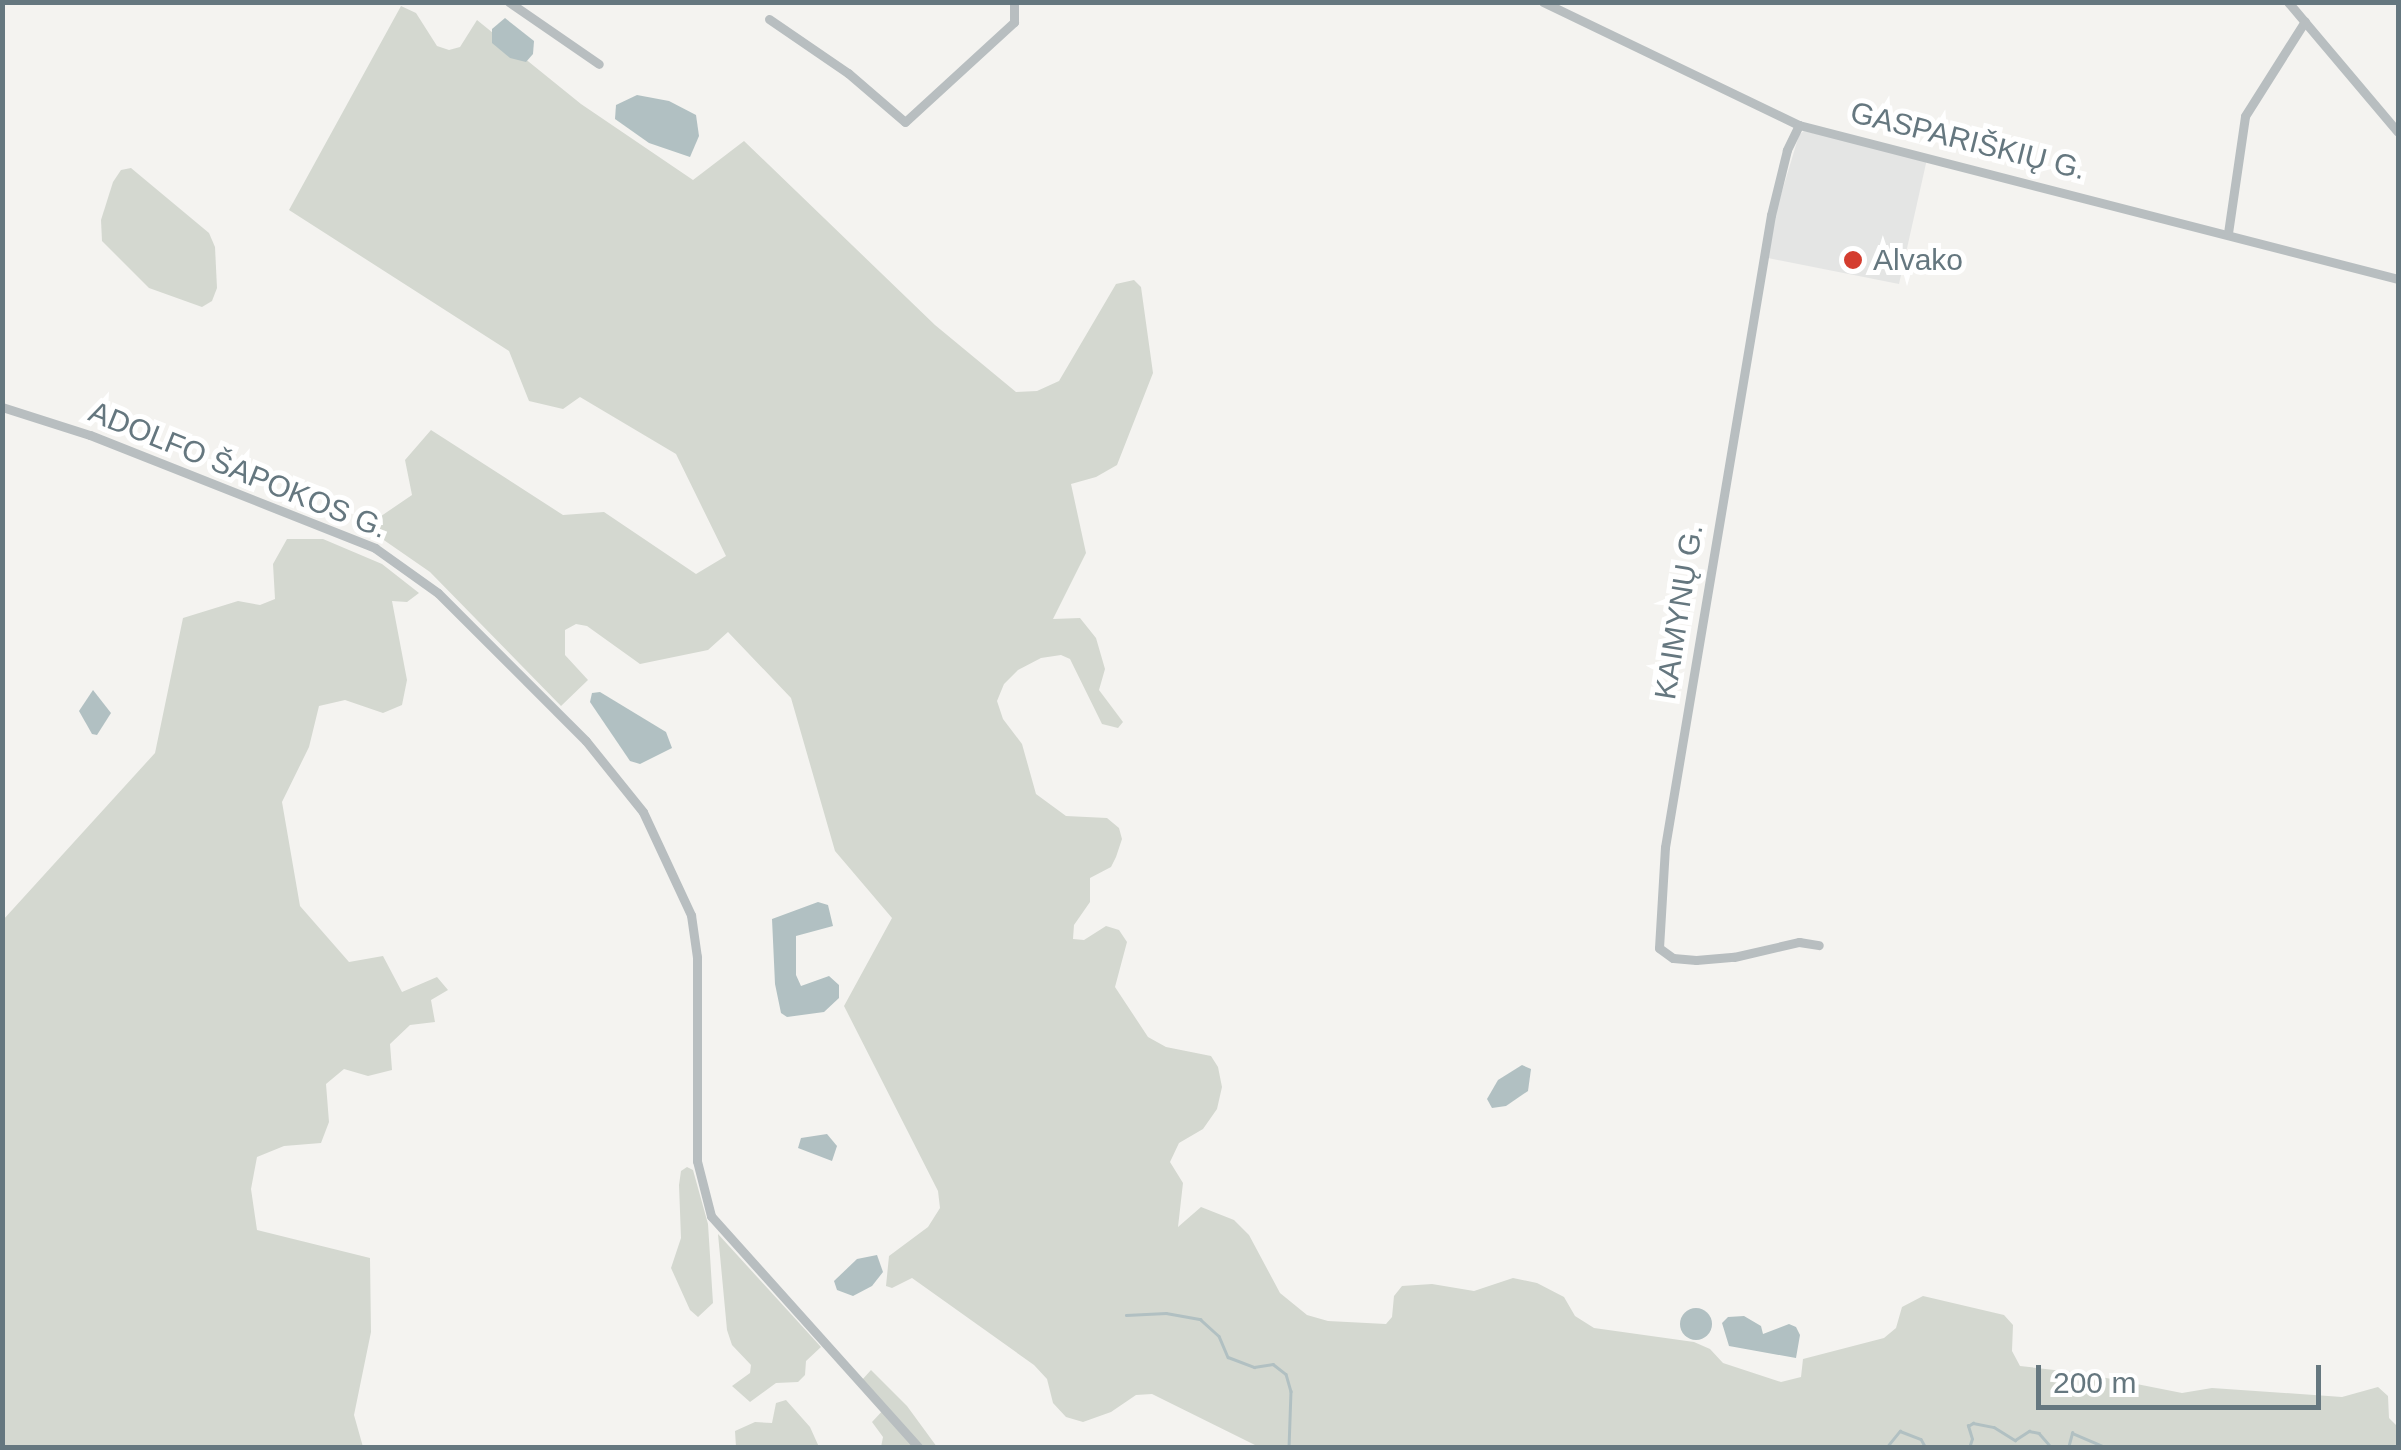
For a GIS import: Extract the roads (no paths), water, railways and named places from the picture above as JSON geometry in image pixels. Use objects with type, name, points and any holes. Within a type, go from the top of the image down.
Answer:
[{"type":"street","points":[[509,2],[599,64]]},
{"type":"street","points":[[769,19],[848,73],[906,122],[1014,22],[1014,2]]},
{"type":"street","name":"GASPARIŠKIŲ G.","points":[[1543,2],[1799,126],[2398,279]]},
{"type":"street","points":[[2288,2],[2398,132]]},
{"type":"street","points":[[2228,233],[2245,116],[2305,21]]},
{"type":"street","name":"KAIMYNŲ G.","points":[[1799,126],[1787,150],[1764,253],[1666,847],[1659,948],[1673,958],[1696,960],[1734,957],[1798,942],[1819,945]]},
{"type":"street","name":"ADOLFO ŠAPOKOS G.","points":[[2,407],[90,435],[374,548],[438,593],[495,645],[586,741],[642,812],[691,915],[697,957],[696,1161],[711,1216],[919,1448]]},
{"type":"waterway","points":[[1126,1315],[1166,1313],[1200,1319],[1219,1336],[1228,1357],[1254,1367],[1273,1364],[1286,1374],[1291,1391],[1289,1448]]},
{"type":"waterway","points":[[1969,1448],[1972,1439],[1968,1426],[1973,1423],[1994,1427],[2015,1440],[2029,1431],[2039,1433],[2052,1448]]},
{"type":"waterway","points":[[1886,1448],[1900,1431],[1921,1439],[1926,1448]]},
{"type":"waterway","points":[[2068,1448],[2072,1433],[2108,1448]]},
{"type":"place","name":"Alvako","points":[[1853,260]]}]
